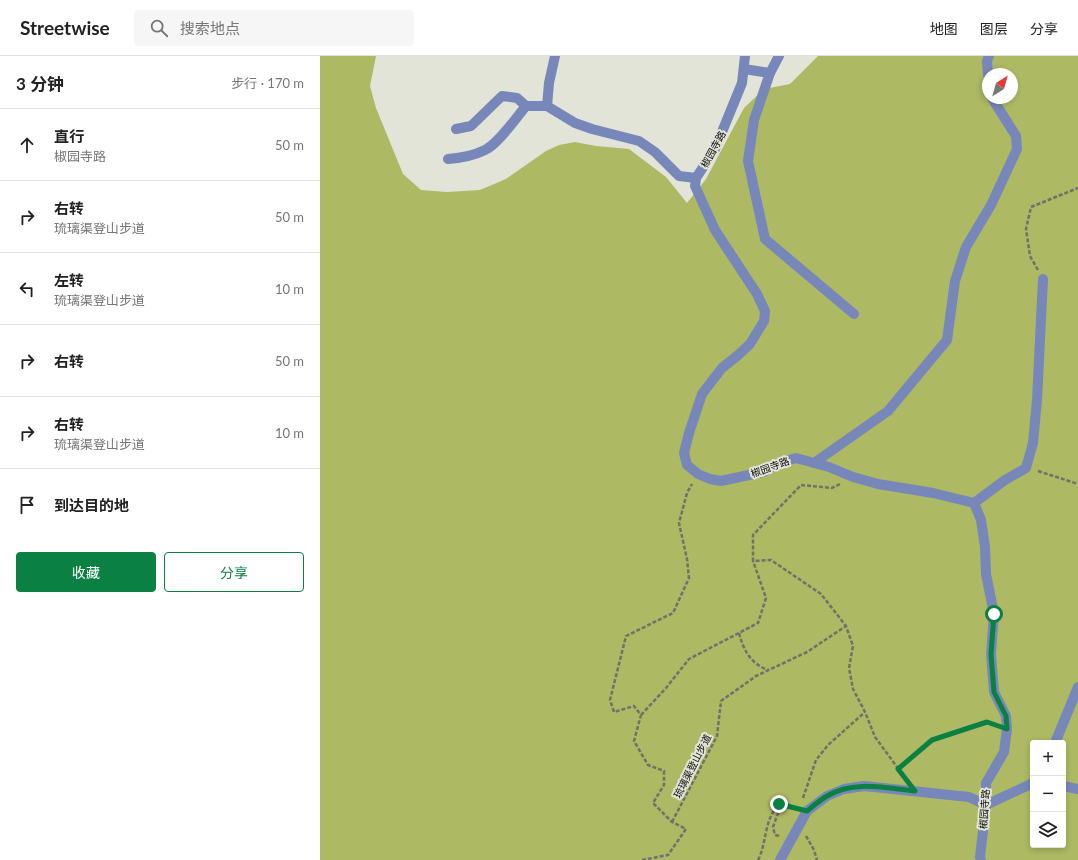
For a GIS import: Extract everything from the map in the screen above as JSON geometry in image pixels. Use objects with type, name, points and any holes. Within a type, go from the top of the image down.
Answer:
[{"type":"street","points":[[548,106],[549,82],[555,56]]},
{"type":"street","name":"椒园寺路","points":[[745,56],[742,84],[715,149],[696,178],[695,186],[715,230],[757,294],[765,311],[764,321],[750,344],[722,368],[702,394],[684,453],[687,465],[698,474],[710,479],[721,481],[763,472],[796,458],[829,467],[853,477],[878,484],[933,493],[974,503],[981,520],[985,547],[986,574],[994,614],[991,654],[994,692],[1006,716],[1007,729],[1004,752],[986,783],[986,805],[980,857],[981,860]]},
{"type":"street","points":[[779,56],[770,73],[754,120],[748,161],[765,239],[854,314]]},
{"type":"street","points":[[988,68],[987,61],[989,56]]},
{"type":"street","points":[[744,69],[770,73]]},
{"type":"street","points":[[456,129],[471,126],[502,96],[517,98],[526,106],[548,106],[574,123],[640,141],[679,176],[696,178]]},
{"type":"street","points":[[814,463],[888,411],[947,340],[955,281],[966,247],[991,205],[1017,149],[1016,136],[996,104]]},
{"type":"street","points":[[448,159],[464,158],[486,150],[508,129],[526,106]]},
{"type":"street","points":[[974,503],[995,487],[1026,468],[1033,443],[1037,400],[1043,279]]},
{"type":"street","points":[[1056,740],[1078,687]]},
{"type":"street","points":[[780,860],[792,838],[803,810],[827,796],[844,789],[864,786],[969,797],[986,805],[1030,784]]},
{"type":"street","points":[[1066,787],[1078,789]]},
{"type":"path","points":[[1043,279],[1030,256],[1026,229],[1031,207],[1078,188]]},
{"type":"path","points":[[1026,468],[1078,484]]},
{"type":"path","points":[[641,715],[634,706],[614,712],[610,700],[614,682],[626,636],[673,613],[689,578],[680,523],[687,493],[698,474]]},
{"type":"path","name":"琉璃渠登山步道","points":[[642,860],[668,855],[686,829],[672,822],[653,803],[664,785],[664,771],[648,765],[634,740],[641,715],[689,660],[758,623],[766,598],[753,561],[753,535],[801,485],[832,488],[853,477]]},
{"type":"path","points":[[753,561],[771,560],[820,594],[846,626],[853,646],[849,668],[853,689],[865,712],[875,737],[915,791]]},
{"type":"path","name":"琉璃渠登山步道","points":[[672,822],[717,736],[721,702],[756,676],[807,652],[846,626]]},
{"type":"path","points":[[739,633],[742,646],[757,666],[769,670]]},
{"type":"path","points":[[816,860],[814,850],[806,836],[802,804],[816,760],[828,745],[865,712]]},
{"type":"path","points":[[898,769],[932,740],[987,722],[1007,729]]},
{"type":"path","points":[[758,860],[774,809],[779,804],[803,810]]},
{"type":"path","points":[[781,805],[773,827],[775,835],[784,838],[792,838]]},
{"type":"green space","points":[[320,56],[376,56],[370,86],[376,108],[403,174],[421,190],[447,192],[480,190],[506,179],[546,151],[559,145],[575,142],[596,146],[629,149],[666,177],[687,203],[706,179],[744,108],[764,89],[790,84],[818,56],[1078,56],[1078,860],[320,860]]},
{"type":"route","points":[[779,804],[807,811],[827,796],[844,789],[864,786],[915,791],[898,769],[932,740],[987,722],[1007,729],[1006,716],[994,692],[991,654],[994,614]]}]
